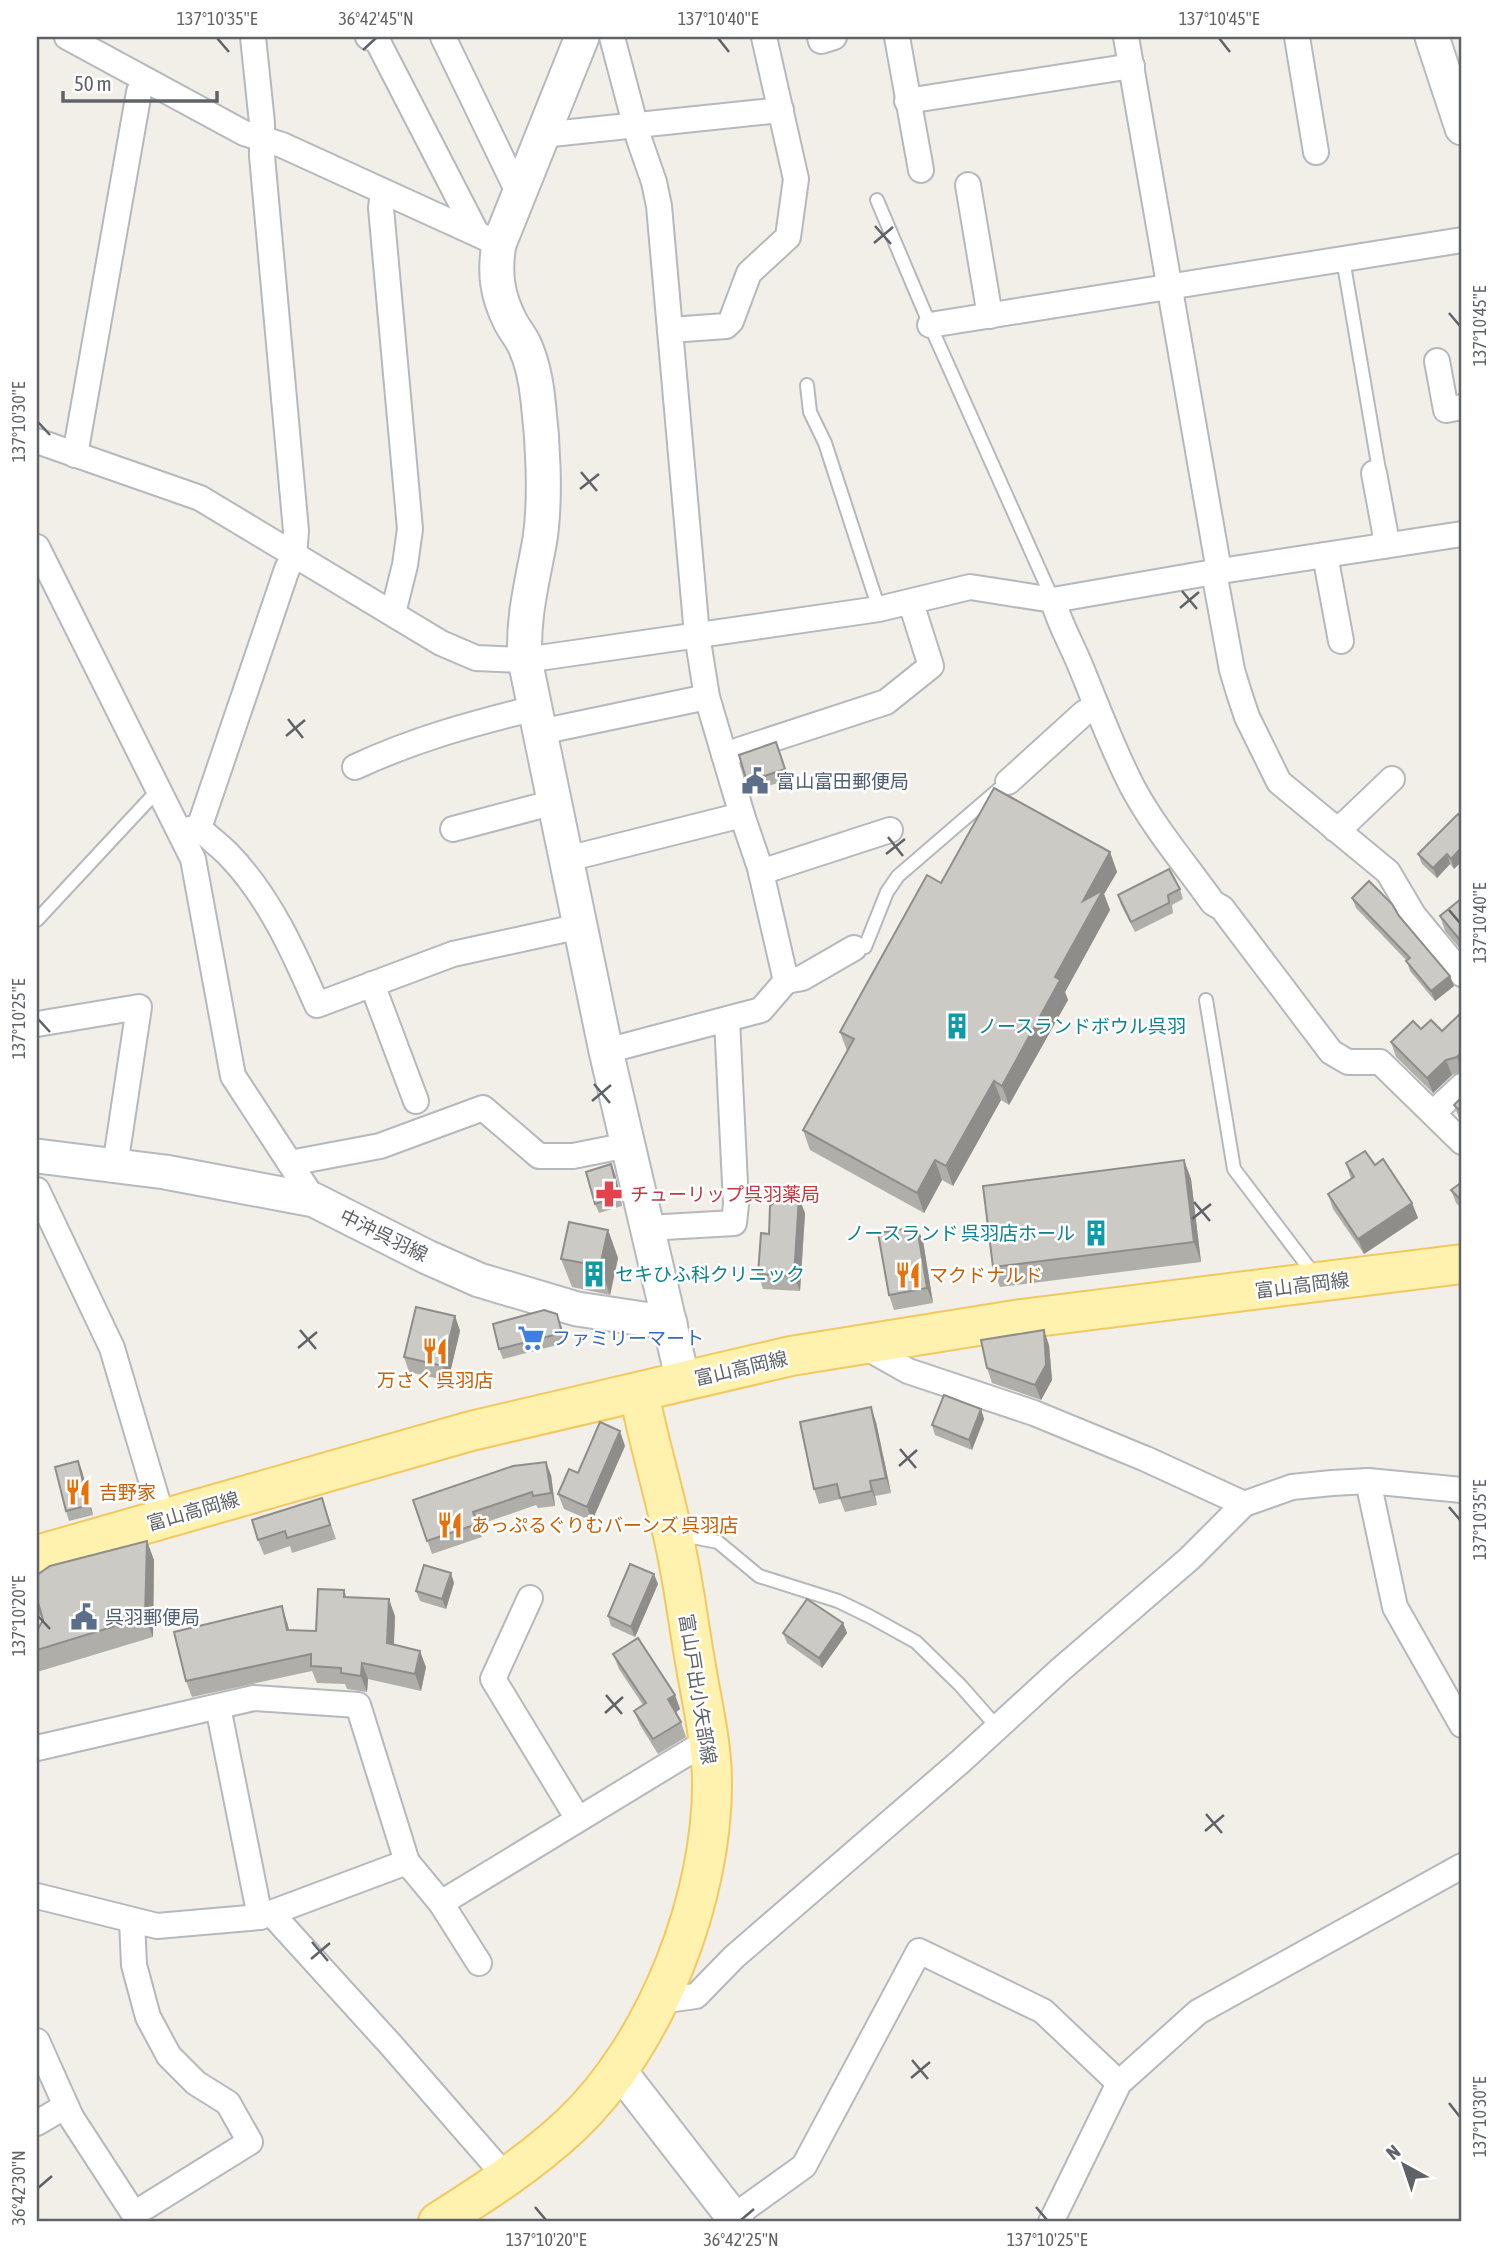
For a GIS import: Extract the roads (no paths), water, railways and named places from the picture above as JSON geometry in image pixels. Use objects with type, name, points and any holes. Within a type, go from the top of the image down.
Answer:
[{"type":"main road","name":"富山高岡線","points":[[37,1555],[471,1431],[791,1356],[1021,1319],[1462,1264]]},
{"type":"main road","name":"富山戸出小矢部線","points":[[438,2222],[507,2178],[571,2125],[619,2070],[659,2000],[693,1915],[710,1828],[712,1777],[709,1740],[673,1534],[639,1393]]},
{"type":"street","points":[[67,37],[261,140],[282,145],[487,239]]},
{"type":"street","points":[[253,37],[296,531],[294,556],[189,829],[233,1076],[314,1200]]},
{"type":"street","points":[[368,37],[377,40],[451,188],[487,239],[495,267],[497,291],[533,367],[538,401],[542,479],[540,536],[527,606],[525,660],[606,1051],[683,1381]]},
{"type":"street","points":[[443,37],[519,194]]},
{"type":"street","points":[[487,239],[519,194],[582,37]]},
{"type":"street","points":[[612,37],[659,206],[697,635],[707,697],[761,872],[786,981]]},
{"type":"street","points":[[670,330],[726,326],[731,321],[749,272],[788,237],[796,179],[764,37]]},
{"type":"street","points":[[820,37],[821,41],[834,37]]},
{"type":"street","points":[[897,37],[921,170]]},
{"type":"street","points":[[1126,37],[1232,670],[1247,717],[1279,782],[1388,872],[1414,916],[1462,974]]},
{"type":"street","points":[[1299,37],[1316,152]]},
{"type":"street","points":[[1432,37],[1462,128]]},
{"type":"street","points":[[907,102],[1132,66]]},
{"type":"street","points":[[75,455],[139,92],[144,80]]},
{"type":"street","points":[[542,135],[781,110]]},
{"type":"street","points":[[968,185],[990,316]]},
{"type":"street","points":[[383,192],[381,208],[410,529],[405,565],[393,613]]},
{"type":"street","points":[[930,325],[1462,240]]},
{"type":"street","points":[[1437,362],[1446,410],[1462,407]]},
{"type":"street","points":[[37,441],[200,498],[441,643],[476,658],[525,660],[879,609],[970,587],[1046,601],[1462,534]]},
{"type":"street","points":[[1374,473],[1385,532],[1384,546]]},
{"type":"street","points":[[1325,555],[1341,641]]},
{"type":"street","points":[[39,558],[158,790],[189,829],[229,855],[254,887],[294,953],[317,1005],[453,954],[581,926]]},
{"type":"street","points":[[1053,600],[1057,615],[1132,786],[1146,811],[1213,903],[1222,908],[1331,1052],[1348,1062],[1380,1062],[1462,1142]]},
{"type":"street","points":[[724,755],[886,702],[931,666],[911,603]]},
{"type":"street","points":[[355,767],[447,730],[707,697]]},
{"type":"street","points":[[1008,782],[1084,713],[1097,707]]},
{"type":"street","points":[[1335,829],[1347,822],[1391,779]]},
{"type":"street","points":[[453,830],[555,802]]},
{"type":"street","points":[[567,859],[742,814]]},
{"type":"street","points":[[761,872],[890,830]]},
{"type":"street","points":[[606,1051],[761,1010],[786,981],[802,978],[854,948]]},
{"type":"street","points":[[372,984],[416,1101]]},
{"type":"street","points":[[37,1024],[139,1007],[115,1166]]},
{"type":"street","points":[[647,1228],[734,1223],[736,1204],[727,1020]]},
{"type":"street","points":[[1433,1113],[1462,1086]]},
{"type":"street","points":[[290,1163],[380,1146],[482,1108],[539,1156],[573,1156],[628,1145]]},
{"type":"street","name":"中沖呉羽線","points":[[37,1156],[165,1172],[314,1200],[479,1280],[577,1309],[670,1323]]},
{"type":"street","points":[[37,1190],[112,1348],[163,1520]]},
{"type":"street","points":[[862,1345],[908,1371],[1034,1413],[1146,1459],[1244,1504]]},
{"type":"street","points":[[1368,1481],[1395,1607],[1462,1725]]},
{"type":"street","points":[[659,2000],[696,1996],[734,1956],[961,1761],[1114,1622],[1189,1559],[1244,1504],[1292,1487],[1368,1481],[1462,1490]]},
{"type":"street","points":[[530,1598],[494,1679],[578,1819]]},
{"type":"street","points":[[37,1748],[254,1699],[358,1705],[407,1861],[441,1903],[479,1963]]},
{"type":"street","points":[[218,1707],[265,1915],[391,2045],[507,2178]]},
{"type":"street","points":[[441,1903],[709,1740]]},
{"type":"street","points":[[37,1896],[157,1926],[265,1915],[407,1861]]},
{"type":"street","points":[[1051,2222],[1119,2083],[1198,2012],[1462,1866]]},
{"type":"street","points":[[37,2041],[66,2106],[134,2214],[250,2142],[228,2103],[196,2083],[169,2056],[148,2017],[134,1965],[132,1920]]},
{"type":"street","points":[[619,2070],[735,2220],[804,2166],[919,1951],[1043,2011],[1119,2083]]},
{"type":"street","points":[[37,2123],[66,2106]]},
{"type":"lane","points":[[877,200],[1053,600]]},
{"type":"lane","points":[[1343,259],[1379,470],[1374,473]]},
{"type":"lane","points":[[807,385],[810,412],[825,443],[879,609]]},
{"type":"lane","points":[[854,948],[862,945],[865,947],[887,892],[898,876],[1008,782]]},
{"type":"lane","points":[[37,920],[158,790]]},
{"type":"lane","points":[[1206,1000],[1234,1169],[1320,1282]]},
{"type":"lane","points":[[673,1534],[718,1542],[759,1576],[838,1601],[916,1642],[960,1685],[997,1727]]},
{"type":"place","name":"富山富田郵便局","points":[[755,781]]},
{"type":"place","name":"ノースランドボウル呉羽","points":[[957,1026]]},
{"type":"place","name":"チューリップ呉羽薬局","points":[[609,1194]]},
{"type":"place","name":"ノースランド 呉羽店ホール","points":[[1096,1233]]},
{"type":"place","name":"セキひふ科クリニック","points":[[594,1274]]},
{"type":"place","name":"マクドナルド","points":[[908,1275]]},
{"type":"place","name":"ファミリーマート","points":[[531,1338]]},
{"type":"place","name":"万さく 呉羽店","points":[[435,1351]]},
{"type":"place","name":"吉野家","points":[[78,1492]]},
{"type":"place","name":"あっぷるぐりむバーンズ 呉羽店","points":[[450,1525]]},
{"type":"place","name":"呉羽郵便局","points":[[84,1617]]}]
